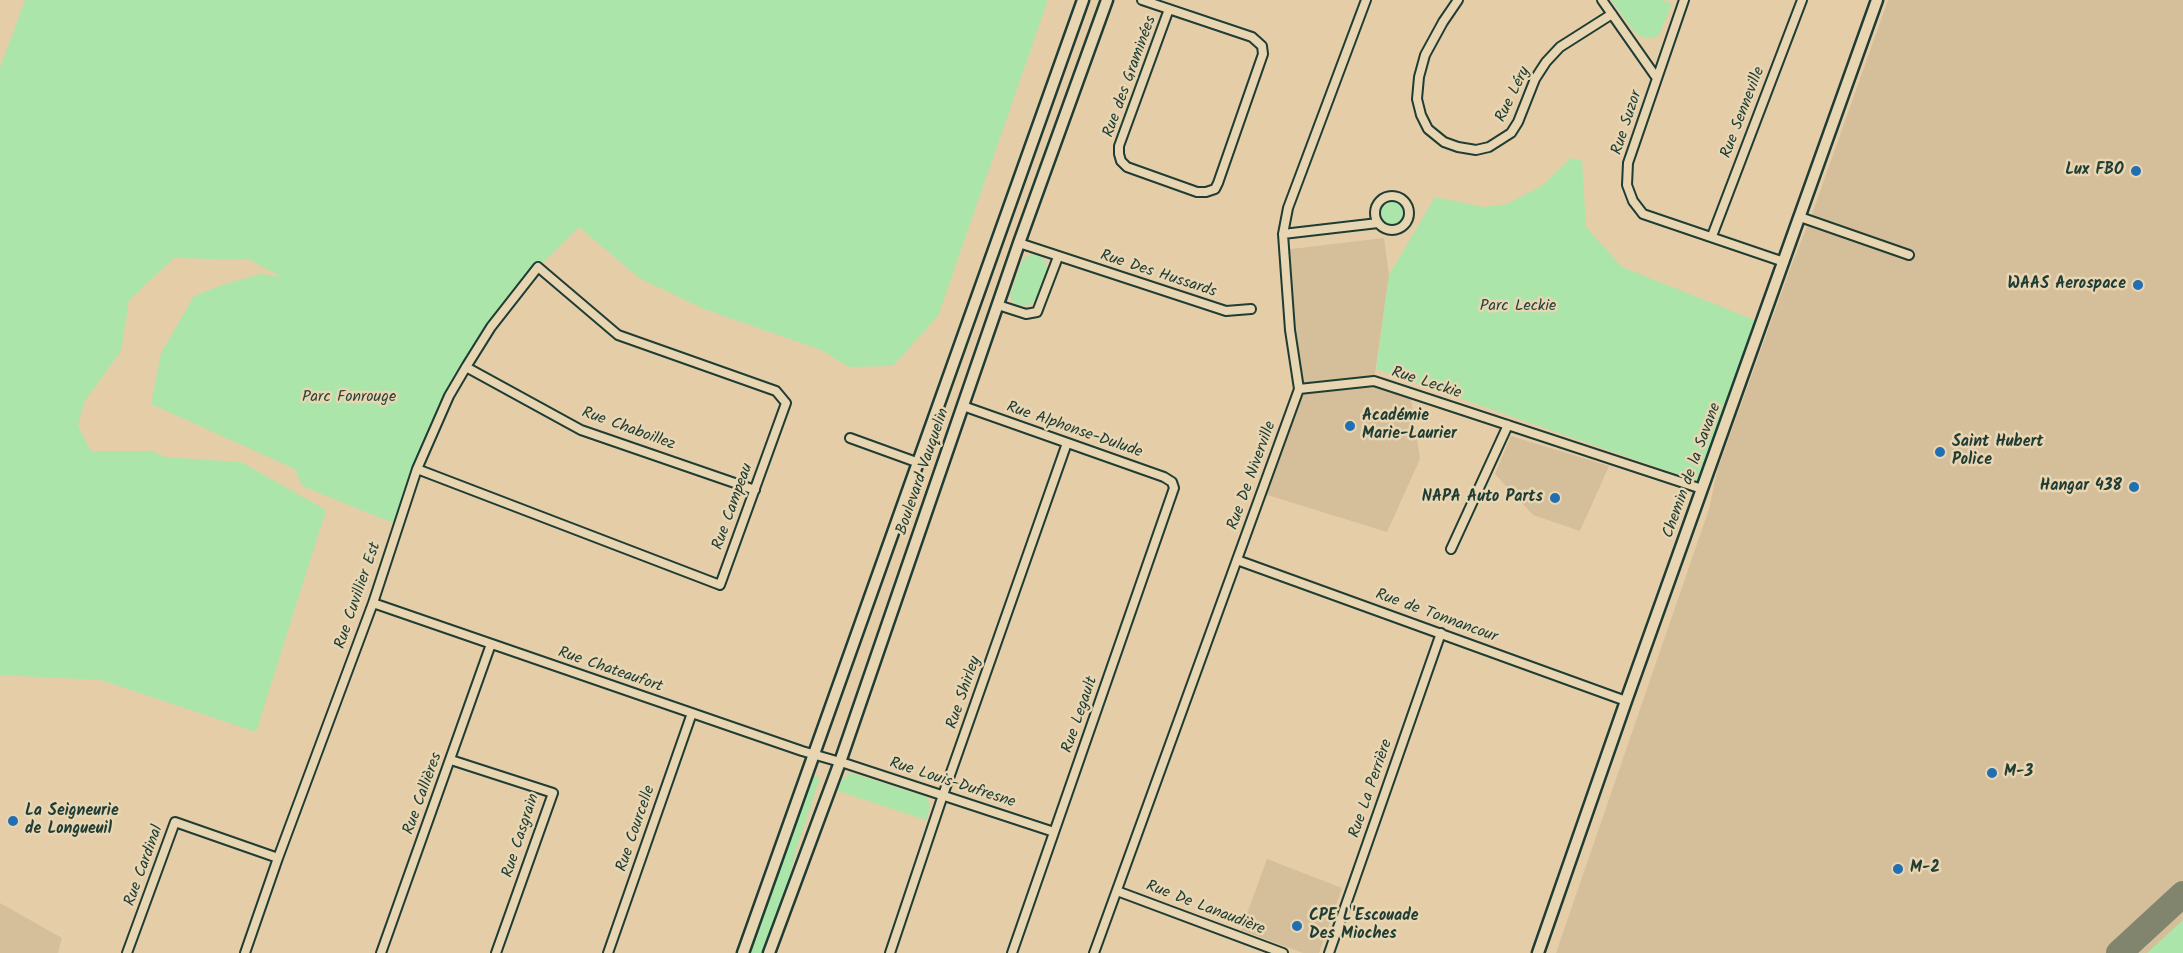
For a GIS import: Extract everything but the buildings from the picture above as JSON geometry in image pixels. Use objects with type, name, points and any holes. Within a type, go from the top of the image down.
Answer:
[{"type":"street","name":"Boulevard Vauquelin","points":[[743,953],[1083,0]]},
{"type":"street","name":"Boulevard Vauquelin","points":[[769,953],[840,762],[1019,243],[1107,0]]},
{"type":"street","name":"Rue des Graminées","points":[[1142,0],[1169,9],[1252,37],[1262,46],[1263,54],[1218,183],[1215,189],[1206,192],[1197,192],[1127,166],[1121,161],[1119,154],[1119,146],[1169,9]]},
{"type":"street","name":"Rue De Niverville","points":[[1094,953],[1299,389],[1290,330],[1283,234],[1288,208],[1366,0]]},
{"type":"street","name":"Rue Léry","points":[[1458,0],[1425,56],[1419,77],[1417,99],[1428,129],[1444,142],[1476,150],[1495,144],[1511,134],[1535,79],[1560,47],[1612,14]]},
{"type":"street","points":[[1602,0],[1656,77]]},
{"type":"street","name":"Rue Suzor","points":[[1684,0],[1628,163],[1627,185],[1633,201],[1643,214],[1784,262]]},
{"type":"street","name":"Rue Senneville","points":[[1712,236],[1802,0]]},
{"type":"street","name":"Chemin de la Savane","points":[[1538,953],[1877,0]]},
{"type":"street","points":[[1283,234],[1378,222],[1389,230],[1402,227],[1409,216],[1406,203],[1395,196],[1382,199],[1375,210],[1378,222]]},
{"type":"street","points":[[1800,217],[1909,255]]},
{"type":"street","name":"Rue Des Hussards","points":[[1019,243],[1226,311],[1251,309]]},
{"type":"street","points":[[998,304],[1026,314],[1037,312],[1058,257]]},
{"type":"street","name":"Rue Cuvillier Est","points":[[245,953],[373,603],[417,470],[448,396],[490,327],[538,267]]},
{"type":"street","name":"Rue Campeau","points":[[417,470],[720,585],[786,403],[776,391],[618,334],[538,267]]},
{"type":"street","name":"Rue Chaboillez","points":[[466,367],[581,430],[754,490]]},
{"type":"street","name":"Rue Leckie","points":[[1299,389],[1374,381],[1702,489]]},
{"type":"street","name":"Rue Alphonse-Dulude","points":[[963,406],[1164,477],[1174,485]]},
{"type":"street","points":[[1451,549],[1508,425]]},
{"type":"street","name":"Boulevard Vauquelin","points":[[850,438],[919,463]]},
{"type":"street","name":"Rue Shirley","points":[[890,953],[1067,443]]},
{"type":"street","name":"Rue Legault","points":[[1012,953],[1174,493],[1174,485]]},
{"type":"street","name":"Rue de Tonnancour","points":[[1237,560],[1626,701]]},
{"type":"street","name":"Rue Chateaufort","points":[[373,603],[840,762]]},
{"type":"street","name":"Rue La Perrière","points":[[1329,953],[1441,633]]},
{"type":"street","name":"Rue Callières","points":[[381,953],[491,644]]},
{"type":"street","name":"Rue Courcelle","points":[[608,953],[692,713]]},
{"type":"street","name":"Rue Casgrain","points":[[451,759],[553,793],[496,953]]},
{"type":"street","name":"Rue Louis-Dufresne","points":[[840,762],[1054,832]]},
{"type":"street","name":"Rue Cardinal","points":[[127,953],[175,822],[278,858]]},
{"type":"street","name":"Rue De Lanaudière","points":[[1117,891],[1283,953]]},
{"type":"shaded area","points":[[1888,0],[2183,0],[2183,953],[1556,953],[1709,509],[1718,468]]},
{"type":"shaded area","points":[[1384,238],[1389,275],[1374,380],[1410,393],[1420,459],[1387,532],[1261,493],[1299,389],[1283,250]]},
{"type":"shaded area","points":[[1511,436],[1609,466],[1580,531],[1533,515],[1495,474]]},
{"type":"shaded area","points":[[1267,859],[1342,888],[1319,953],[1303,953],[1241,930]]},
{"type":"shaded area","points":[[0,903],[62,938],[58,953],[0,953]]},
{"type":"green space","name":"Parc Fonrouge","points":[[25,0],[1048,0],[938,316],[893,366],[849,367],[821,350],[704,309],[639,278],[579,227],[538,268],[490,325],[449,396],[398,525],[302,486],[295,469],[151,404],[161,353],[194,296],[260,274],[282,277],[250,260],[174,258],[129,300],[121,351],[84,402],[78,426],[91,451],[152,451],[165,457],[241,462],[326,510],[256,732],[101,680],[0,675],[0,68]]},
{"type":"green space","points":[[1611,0],[1663,0],[1672,4],[1660,33],[1656,37],[1647,38],[1636,34]]},
{"type":"green space","name":"Parc Leckie","points":[[1571,158],[1582,160],[1586,227],[1622,267],[1757,321],[1702,483],[1376,369],[1389,275],[1435,197],[1483,207],[1507,204],[1543,185]]},
{"type":"green space","points":[[1394,200],[1403,204],[1407,213],[1403,222],[1394,226],[1385,222],[1381,213],[1385,204]]},
{"type":"green space","points":[[1035,254],[1044,259],[1047,267],[1037,298],[1029,306],[1014,304],[1010,295],[1022,261]]},
{"type":"green space","points":[[851,773],[927,797],[930,807],[926,820],[838,791],[842,779]]},
{"type":"green space","points":[[812,775],[820,778],[789,879],[763,953],[749,953]]},
{"type":"green space","points":[[2183,920],[2183,953],[2147,953]]},
{"type":"taxiway","points":[[2119,953],[2183,894]]},
{"type":"place","name":"Lux FBO","points":[[2136,171]]},
{"type":"place","name":"WAAS Aerospace","points":[[2138,285]]},
{"type":"place","name":"Académie Marie-Laurier","points":[[1350,426]]},
{"type":"place","name":"Saint Hubert Police","points":[[1940,452]]},
{"type":"place","name":"Hangar 438","points":[[2134,487]]},
{"type":"place","name":"NAPA Auto Parts","points":[[1555,498]]},
{"type":"place","name":"M-3","points":[[1992,773]]},
{"type":"place","name":"La Seigneurie de Longueuil","points":[[13,821]]},
{"type":"place","name":"M-2","points":[[1898,869]]},
{"type":"place","name":"CPE L'Escouade Des Mioches","points":[[1297,926]]}]
